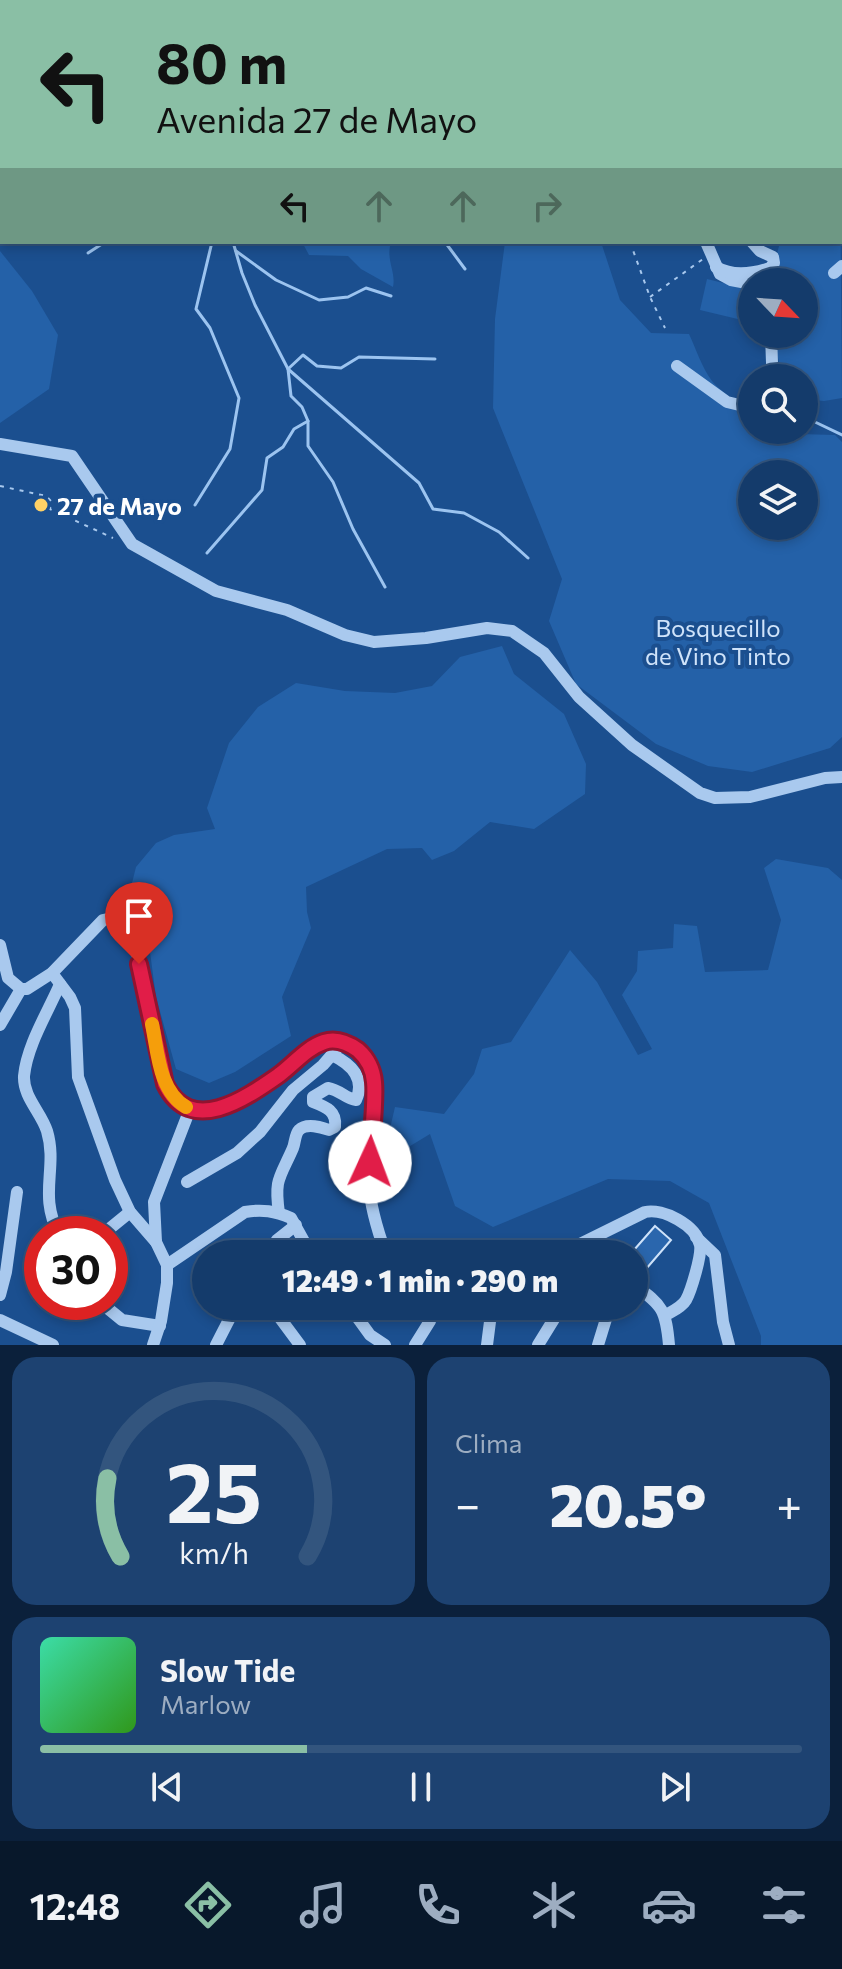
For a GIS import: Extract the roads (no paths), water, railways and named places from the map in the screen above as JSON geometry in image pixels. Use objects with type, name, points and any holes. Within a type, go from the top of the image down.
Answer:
[{"type":"street","points":[[716,267],[740,274],[770,268],[774,263],[773,257],[753,244]]},
{"type":"street","points":[[708,248],[720,274],[738,280]]},
{"type":"street","points":[[677,366],[727,402],[738,405]]},
{"type":"street","points":[[0,444],[72,456],[132,544],[216,591],[287,610],[360,640],[395,641],[487,628],[512,631],[552,661],[579,697],[632,745],[686,784],[715,798],[750,797],[825,778],[842,777]]},
{"type":"street","points":[[52,1216],[48,1207],[50,1163],[47,1129],[25,1091],[28,1059],[56,978],[103,920],[117,919],[134,932],[165,1084],[171,1095],[190,1109],[201,1112],[218,1109],[279,1075],[321,1043],[332,1040],[344,1042],[365,1056],[374,1082],[369,1185],[381,1240]]},
{"type":"street","points":[[0,945],[8,978],[21,989]]},
{"type":"street","points":[[0,1025],[21,989],[56,978]]},
{"type":"street","points":[[56,978],[75,1008],[76,1068],[115,1180],[130,1212],[156,1242],[167,1265],[160,1326],[153,1345]]},
{"type":"street","points":[[187,1182],[237,1153],[260,1132],[293,1090],[344,1042]]},
{"type":"street","points":[[279,1213],[278,1177],[295,1143],[296,1134],[304,1128],[329,1130],[335,1127],[333,1113],[313,1102],[313,1097],[328,1088],[340,1091],[351,1100],[359,1097],[355,1070],[332,1055]]},
{"type":"street","points":[[156,1242],[154,1202],[190,1109]]},
{"type":"street","points":[[0,1295],[17,1192]]},
{"type":"street","points":[[167,1265],[245,1212],[267,1210],[291,1218],[304,1240]]},
{"type":"street","points":[[596,1240],[656,1210],[676,1218],[715,1255],[729,1345]]},
{"type":"street","points":[[125,1216],[130,1212]]},
{"type":"street","points":[[277,1240],[296,1225]]},
{"type":"street","points":[[666,1315],[685,1302],[690,1289],[700,1246],[696,1237]]},
{"type":"street","points":[[648,1297],[666,1315],[669,1345]]},
{"type":"street","points":[[0,1320],[53,1345]]},
{"type":"street","points":[[122,1320],[160,1326]]},
{"type":"street","points":[[216,1345],[229,1320]]},
{"type":"street","points":[[281,1320],[300,1345]]},
{"type":"street","points":[[359,1320],[370,1335],[385,1345]]},
{"type":"street","points":[[415,1345],[430,1320]]},
{"type":"street","points":[[487,1345],[490,1320]]},
{"type":"street","points":[[542,1344],[555,1320]]},
{"type":"street","points":[[598,1345],[606,1320]]},
{"type":"waterway","points":[[88,253],[102,244]]},
{"type":"waterway","points":[[195,505],[230,449],[239,398],[210,328],[196,309],[212,244]]},
{"type":"waterway","points":[[234,244],[255,305],[288,369],[419,483],[433,509],[464,513],[499,532],[528,558]]},
{"type":"waterway","points":[[446,244],[465,269]]},
{"type":"waterway","points":[[236,251],[276,280],[319,300],[348,297],[366,288],[391,296]]},
{"type":"waterway","points":[[385,587],[353,529],[333,482],[308,446],[308,421],[302,407],[291,396],[288,369],[303,355],[317,366],[341,368],[359,357],[435,359]]},
{"type":"waterway","points":[[207,553],[262,490],[267,458],[283,447],[294,429],[308,421]]},
{"type":"waterway","points":[[818,423],[842,435]]},
{"type":"place","name":"27 de Mayo","points":[[41,505]]},
{"type":"park label","name":"Bosquecillo de Vino Tinto","points":[[718,641]]}]
